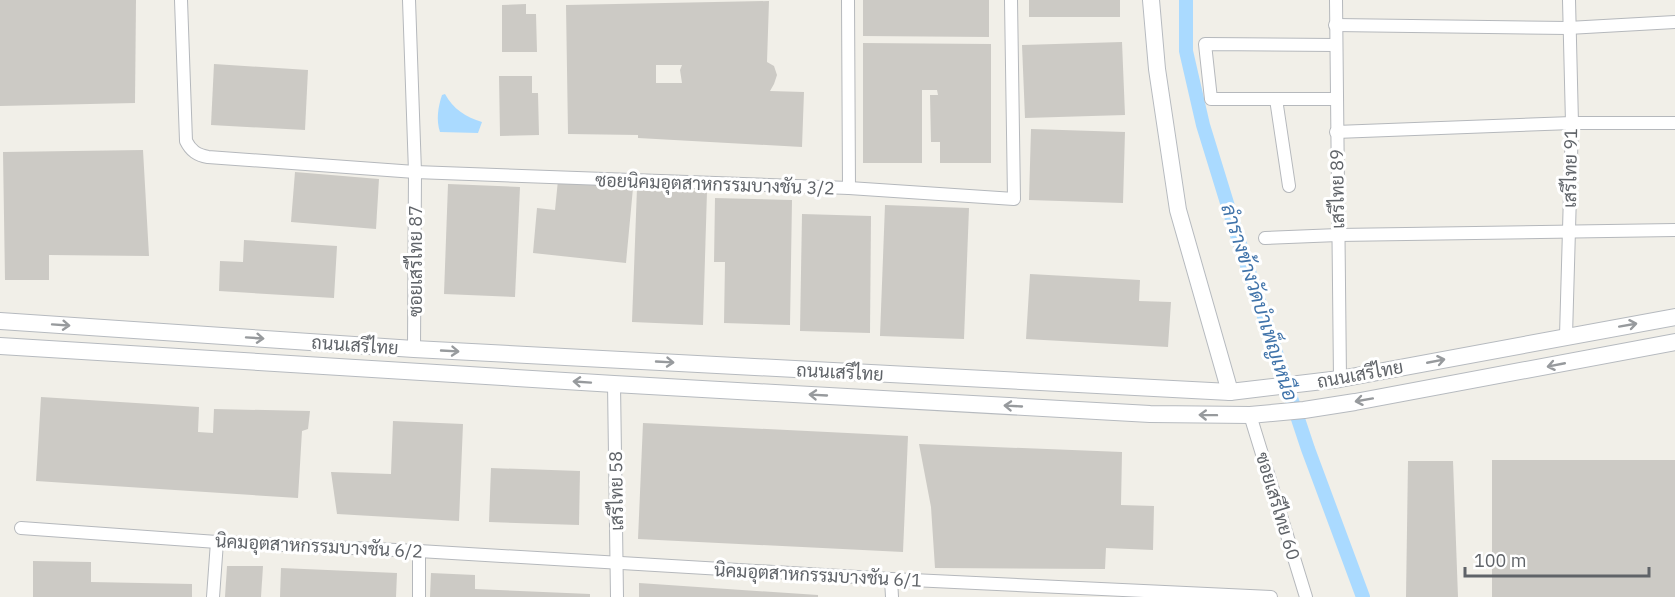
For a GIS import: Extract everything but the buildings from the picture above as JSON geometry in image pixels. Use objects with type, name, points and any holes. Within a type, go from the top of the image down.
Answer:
[{"type":"main road","points":[[1151,0],[1157,69],[1178,210],[1230,392]]},
{"type":"main road","name":"ถนนเสรีไทย","points":[[1,321],[414,349],[1230,392],[1340,379],[1675,317]]},
{"type":"main road","name":"ถนนเสรีไทย","points":[[1,346],[1150,414],[1250,415],[1296,411],[1675,342]]},
{"type":"main road","points":[[414,349],[415,371]]},
{"type":"street","name":"ซอยนิคมอุตสาหกรรมบางชัน 3/2","points":[[181,0],[186,141],[190,149],[198,155],[415,172],[849,188],[1014,199],[1011,0]]},
{"type":"street","name":"ซอยเสรีไทย 87","points":[[409,0],[415,172],[414,349]]},
{"type":"street","points":[[849,0],[849,188]]},
{"type":"street","name":"เสรีไทย 89","points":[[1336,0],[1340,379]]},
{"type":"street","name":"เสรีไทย 91","points":[[1566,336],[1572,123],[1569,0]]},
{"type":"street","points":[[1335,25],[1568,28],[1675,22]]},
{"type":"street","points":[[1336,45],[1204,44],[1211,99],[1337,99]]},
{"type":"street","points":[[1276,99],[1289,186]]},
{"type":"street","points":[[1336,132],[1572,123],[1675,123]]},
{"type":"street","points":[[1265,238],[1675,230]]},
{"type":"street","name":"เสรีไทย 58","points":[[614,384],[617,597]]},
{"type":"street","name":"ซอยเสรีไทย 60","points":[[1250,415],[1306,597]]},
{"type":"street","name":"นิคมอุตสาหกรรมบางชัน 6/2","points":[[21,528],[217,542],[617,563]]},
{"type":"street","points":[[213,597],[217,542]]},
{"type":"street","points":[[419,551],[419,597]]},
{"type":"street","name":"นิคมอุตสาหกรรมบางชัน 6/1","points":[[617,563],[1271,597]]},
{"type":"street","points":[[891,579],[891,597]]},
{"type":"water","points":[[445,94],[461,112],[482,122],[478,133],[440,132],[439,109],[442,95]]},
{"type":"waterway","name":"ลำรางข้างวัดบำเพ็ญเหนือ","points":[[1186,0],[1186,51],[1203,125],[1308,449],[1363,597]]}]
